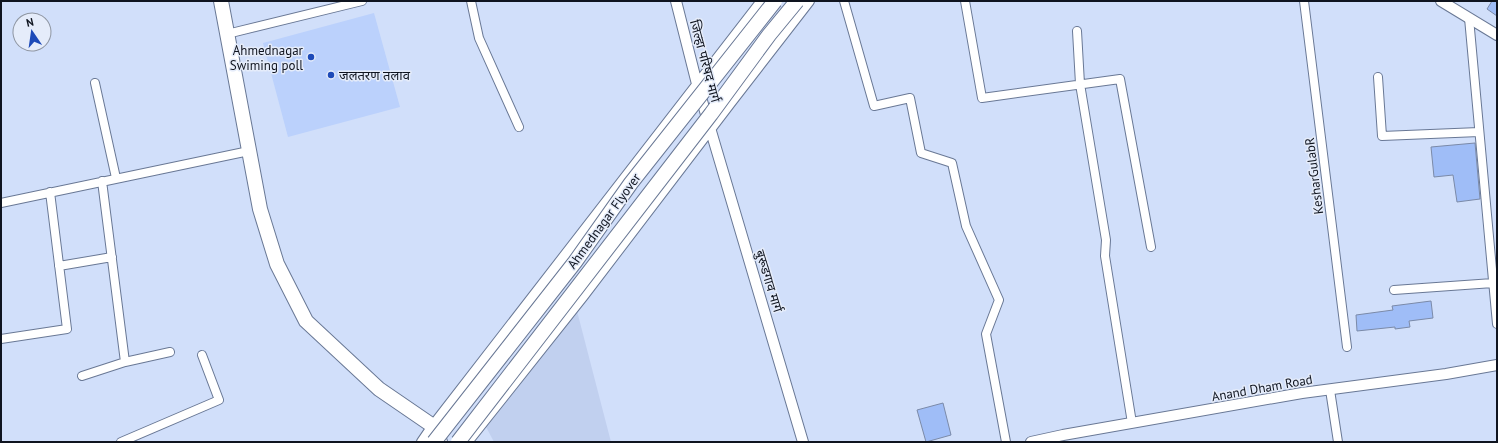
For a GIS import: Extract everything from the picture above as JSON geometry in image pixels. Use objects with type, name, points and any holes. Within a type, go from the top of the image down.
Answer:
[{"type":"highway","points":[[221,1],[260,209],[277,264],[306,322],[379,388],[432,426],[440,442]]},
{"type":"highway","name":"Ahmednagar Flyover","points":[[434,442],[575,262],[631,183],[775,1]]},
{"type":"highway","name":"Ahmednagar Flyover","points":[[467,441],[769,35],[797,1]]},
{"type":"street","points":[[227,34],[362,1]]},
{"type":"street","points":[[471,1],[479,38],[519,128]]},
{"type":"street","name":"जिल्हा परिषद मार्ग","points":[[676,1],[710,128]]},
{"type":"street","points":[[422,442],[432,426],[762,1]]},
{"type":"street","points":[[467,441],[583,296],[710,128],[809,1]]},
{"type":"street","points":[[844,1],[874,106],[910,98],[921,153],[952,163],[966,226],[999,300],[986,334],[1006,442]]},
{"type":"street","points":[[965,1],[982,98],[1120,79],[1151,247]]},
{"type":"street","name":"KesharGulabR","points":[[1304,1],[1347,347]]},
{"type":"street","points":[[1441,1],[1497,35]]},
{"type":"street","points":[[1469,18],[1497,324]]},
{"type":"street","points":[[1077,31],[1080,84],[1106,240],[1105,256],[1132,423]]},
{"type":"street","points":[[1378,77],[1382,136],[1479,132]]},
{"type":"street","points":[[95,83],[116,178]]},
{"type":"street","name":"बुरूडगाव मार्ग","points":[[710,128],[803,442]]},
{"type":"street","points":[[1,202],[249,151]]},
{"type":"street","points":[[102,181],[125,362]]},
{"type":"street","points":[[1,339],[67,329],[50,192]]},
{"type":"street","points":[[59,266],[112,257]]},
{"type":"street","points":[[1394,290],[1493,283]]},
{"type":"street","points":[[82,376],[125,362],[170,352]]},
{"type":"street","points":[[121,442],[219,400],[202,355]]},
{"type":"street","name":"Anand Dham Road","points":[[1031,442],[1132,423],[1330,390],[1446,374],[1497,365]]},
{"type":"street","points":[[1330,390],[1338,442]]},
{"type":"shaded area","name":"जलतरण तलाव","points":[[374,13],[400,107],[288,137],[263,43]]},
{"type":"shaded area","points":[[577,311],[611,442],[494,442],[484,423]]},
{"type":"building","points":[[1492,1],[1497,1],[1497,16],[1487,9]]},
{"type":"building","points":[[1475,143],[1480,199],[1457,202],[1453,175],[1434,177],[1431,147]]},
{"type":"building","points":[[1431,301],[1433,318],[1409,321],[1410,327],[1357,331],[1356,315],[1393,310],[1392,306]]},
{"type":"building","points":[[943,403],[951,435],[926,442],[917,410]]},
{"type":"place","name":"Ahmednagar Swiming poll","points":[[311,57]]},
{"type":"place","name":"जलतरण तलाव","points":[[331,75]]}]
